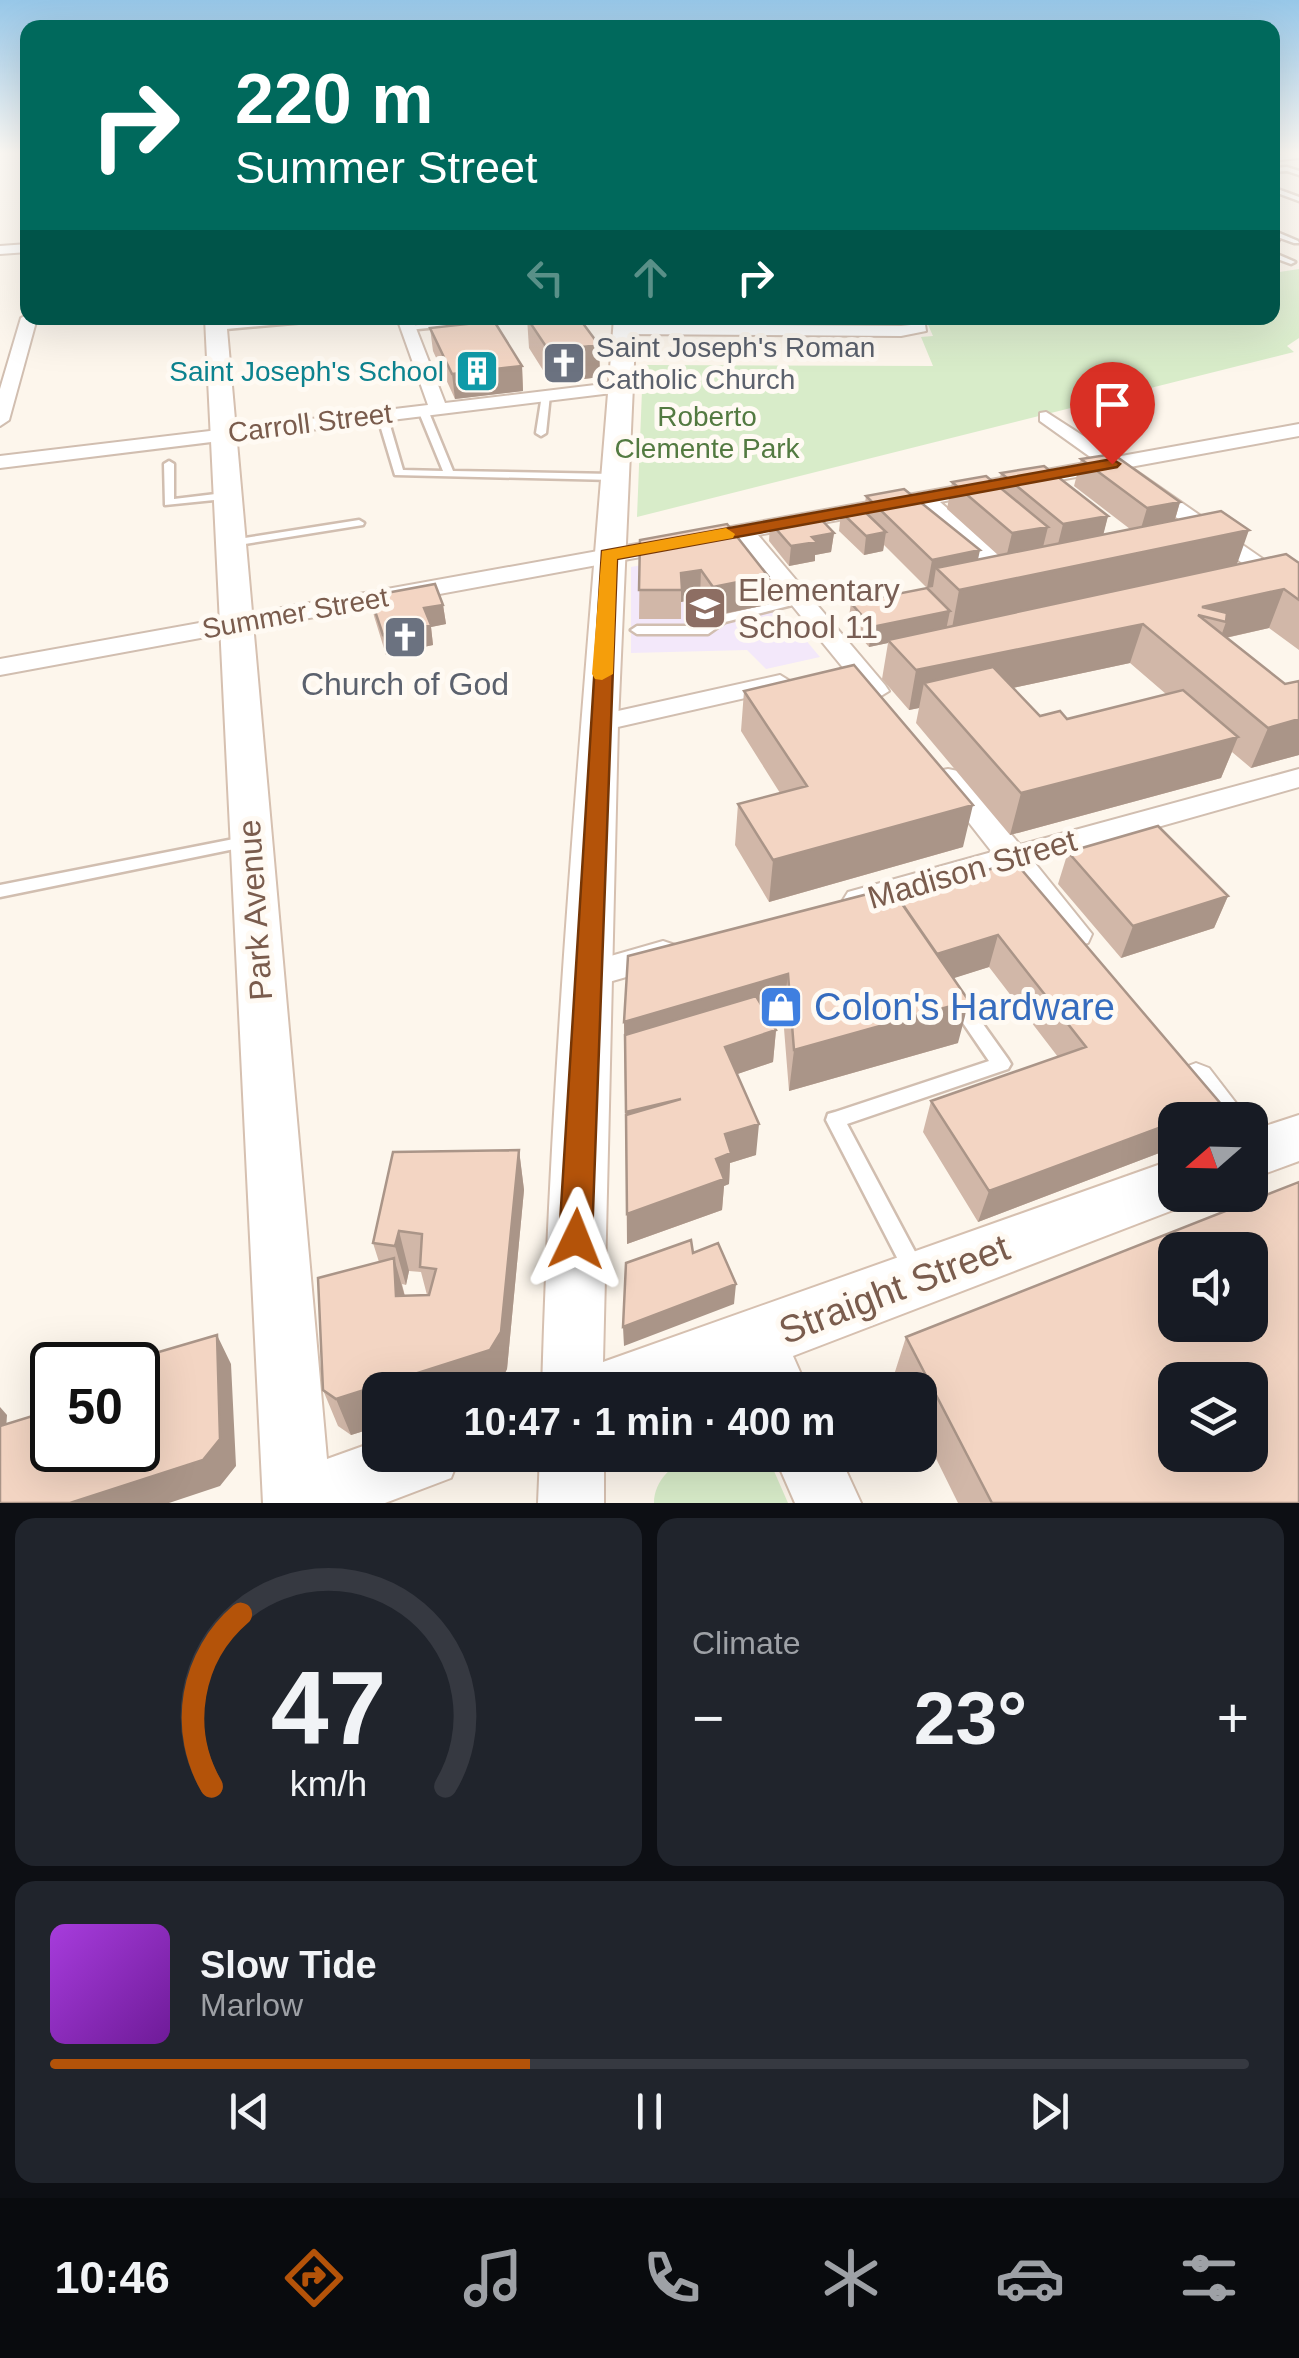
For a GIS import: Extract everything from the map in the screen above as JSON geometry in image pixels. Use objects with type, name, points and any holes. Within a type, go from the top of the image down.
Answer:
[{"type":"main road","name":"Park Avenue","points":[[215,325],[297,1503]]},
{"type":"main road","points":[[573,1372],[574,1276],[608,555],[625,325]]},
{"type":"main road","name":"Straight Street","points":[[727,1372],[766,1366],[918,1280],[1158,1190]]},
{"type":"main road","points":[[297,1503],[382,1472]]},
{"type":"main road","points":[[571,1503],[572,1472]]},
{"type":"main road","points":[[814,1472],[828,1503]]},
{"type":"street","points":[[0,420],[27,325]]},
{"type":"street","points":[[407,325],[430,409]]},
{"type":"street","name":"Carroll Street","points":[[0,462],[620,387]]},
{"type":"street","points":[[1046,418],[1299,595]]},
{"type":"street","name":"Summer Street","points":[[0,667],[1299,430]]},
{"type":"street","points":[[1036,477],[1067,502]]},
{"type":"street","points":[[923,498],[999,566],[1012,571],[1038,569]]},
{"type":"street","points":[[743,531],[890,708]]},
{"type":"street","points":[[1178,540],[1211,533]]},
{"type":"street","points":[[1232,583],[1299,568]]},
{"type":"street","points":[[600,723],[797,680]]},
{"type":"street","points":[[927,752],[1098,960]]},
{"type":"street","name":"Madison Street","points":[[826,910],[1299,778]]},
{"type":"street","points":[[588,975],[695,946]]},
{"type":"street","points":[[1182,1062],[1220,1102]]},
{"type":"lane","points":[[1280,235],[1296,242]]},
{"type":"lane","points":[[541,433],[546,395]]},
{"type":"lane","points":[[430,409],[448,472]]},
{"type":"lane","points":[[382,415],[400,473],[613,477]]},
{"type":"lane","points":[[169,464],[169,503],[224,496]]},
{"type":"lane","points":[[228,544],[359,523]]},
{"type":"lane","points":[[637,630],[708,630],[721,619],[800,600]]},
{"type":"lane","points":[[0,891],[250,841]]},
{"type":"lane","points":[[918,1280],[835,1120],[1002,1064],[948,988]]},
{"type":"shaded area","name":"Elementary School 11","points":[[729,549],[820,657],[766,669],[747,650],[631,653],[631,567]]},
{"type":"green space","name":"Roberto Clemente Park","points":[[1299,269],[1299,338],[1287,346],[1294,352],[637,517],[643,365],[933,366],[921,337],[933,336],[928,325],[1280,325],[1280,272]]},
{"type":"green space","points":[[774,1472],[788,1503],[654,1503],[657,1487],[666,1473]]},
{"type":"building","points":[[496,325],[522,366],[452,374],[430,328]]},
{"type":"building","points":[[532,325],[584,325],[599,345],[549,351]]},
{"type":"building","points":[[1113,454],[1180,502],[1147,508],[1081,459]]},
{"type":"building","points":[[1044,466],[1108,516],[1063,524],[1001,473]]},
{"type":"building","points":[[986,476],[1048,527],[1012,533],[952,482]]},
{"type":"building","points":[[904,489],[980,550],[932,560],[866,496]]},
{"type":"building","points":[[861,508],[886,532],[866,536],[841,512]]},
{"type":"building","points":[[1221,511],[1249,530],[959,590],[936,568]]},
{"type":"building","points":[[816,514],[834,533],[812,537],[817,542],[791,546],[770,522]]},
{"type":"building","points":[[727,524],[768,576],[713,587],[701,570],[681,573],[682,590],[639,590],[640,540]]},
{"type":"building","points":[[1286,554],[1299,563],[1299,600],[1284,589],[1202,607],[1227,613],[1226,622],[1198,615],[1285,684],[1299,681],[1299,719],[1268,728],[1143,624],[916,670],[888,640]]},
{"type":"building","points":[[435,584],[443,605],[424,608],[431,625],[383,635],[370,596]]},
{"type":"building","points":[[927,588],[950,611],[872,627],[851,603]]},
{"type":"building","points":[[854,665],[973,805],[773,860],[738,804],[807,786],[744,691]]},
{"type":"building","points":[[993,667],[1040,716],[1060,711],[1067,719],[1183,690],[1238,737],[1021,793],[924,683]]},
{"type":"building","points":[[1158,826],[1228,896],[1133,926],[1068,852]]},
{"type":"building","points":[[1015,862],[1219,1102],[1158,1102],[1158,1128],[989,1191],[931,1101],[1086,1047],[998,935],[937,954],[897,896]]},
{"type":"building","points":[[891,888],[969,1001],[794,1050],[788,974],[624,1022],[628,956]]},
{"type":"building","points":[[756,996],[776,1030],[725,1047],[759,1124],[725,1134],[731,1153],[716,1159],[724,1179],[627,1214],[626,1115],[681,1099],[626,1112],[625,1035]]},
{"type":"building","points":[[519,1150],[501,1332],[490,1350],[421,1372],[362,1372],[362,1391],[336,1399],[323,1390],[318,1278],[394,1258],[396,1296],[429,1295],[436,1269],[420,1267],[422,1234],[399,1231],[395,1246],[373,1243],[393,1152]]},
{"type":"building","points":[[1299,1182],[1299,1503],[992,1503],[937,1397],[937,1372],[924,1372],[906,1337],[1158,1238],[1158,1342],[1268,1342],[1268,1232],[1172,1232],[1223,1212],[1268,1212],[1268,1194]]},
{"type":"building","points":[[691,1240],[693,1253],[718,1243],[736,1284],[623,1327],[626,1263]]},
{"type":"building","points":[[217,1335],[220,1439],[203,1460],[70,1503],[0,1503],[0,1426],[30,1417],[30,1472],[160,1472],[160,1352]]},
{"type":"slow traffic","points":[[602,674],[608,555],[726,534]]},
{"type":"place","name":"Saint Joseph's Roman Catholic Church","points":[[564,363]]},
{"type":"place","name":"Saint Joseph's School","points":[[477,371]]},
{"type":"place","name":"Elementary School 11","points":[[705,608]]},
{"type":"place","name":"Church of God","points":[[405,637]]},
{"type":"place","name":"Colon's Hardware","points":[[781,1007]]},
{"type":"route","points":[[576,1239],[608,555],[1112,464]]}]
